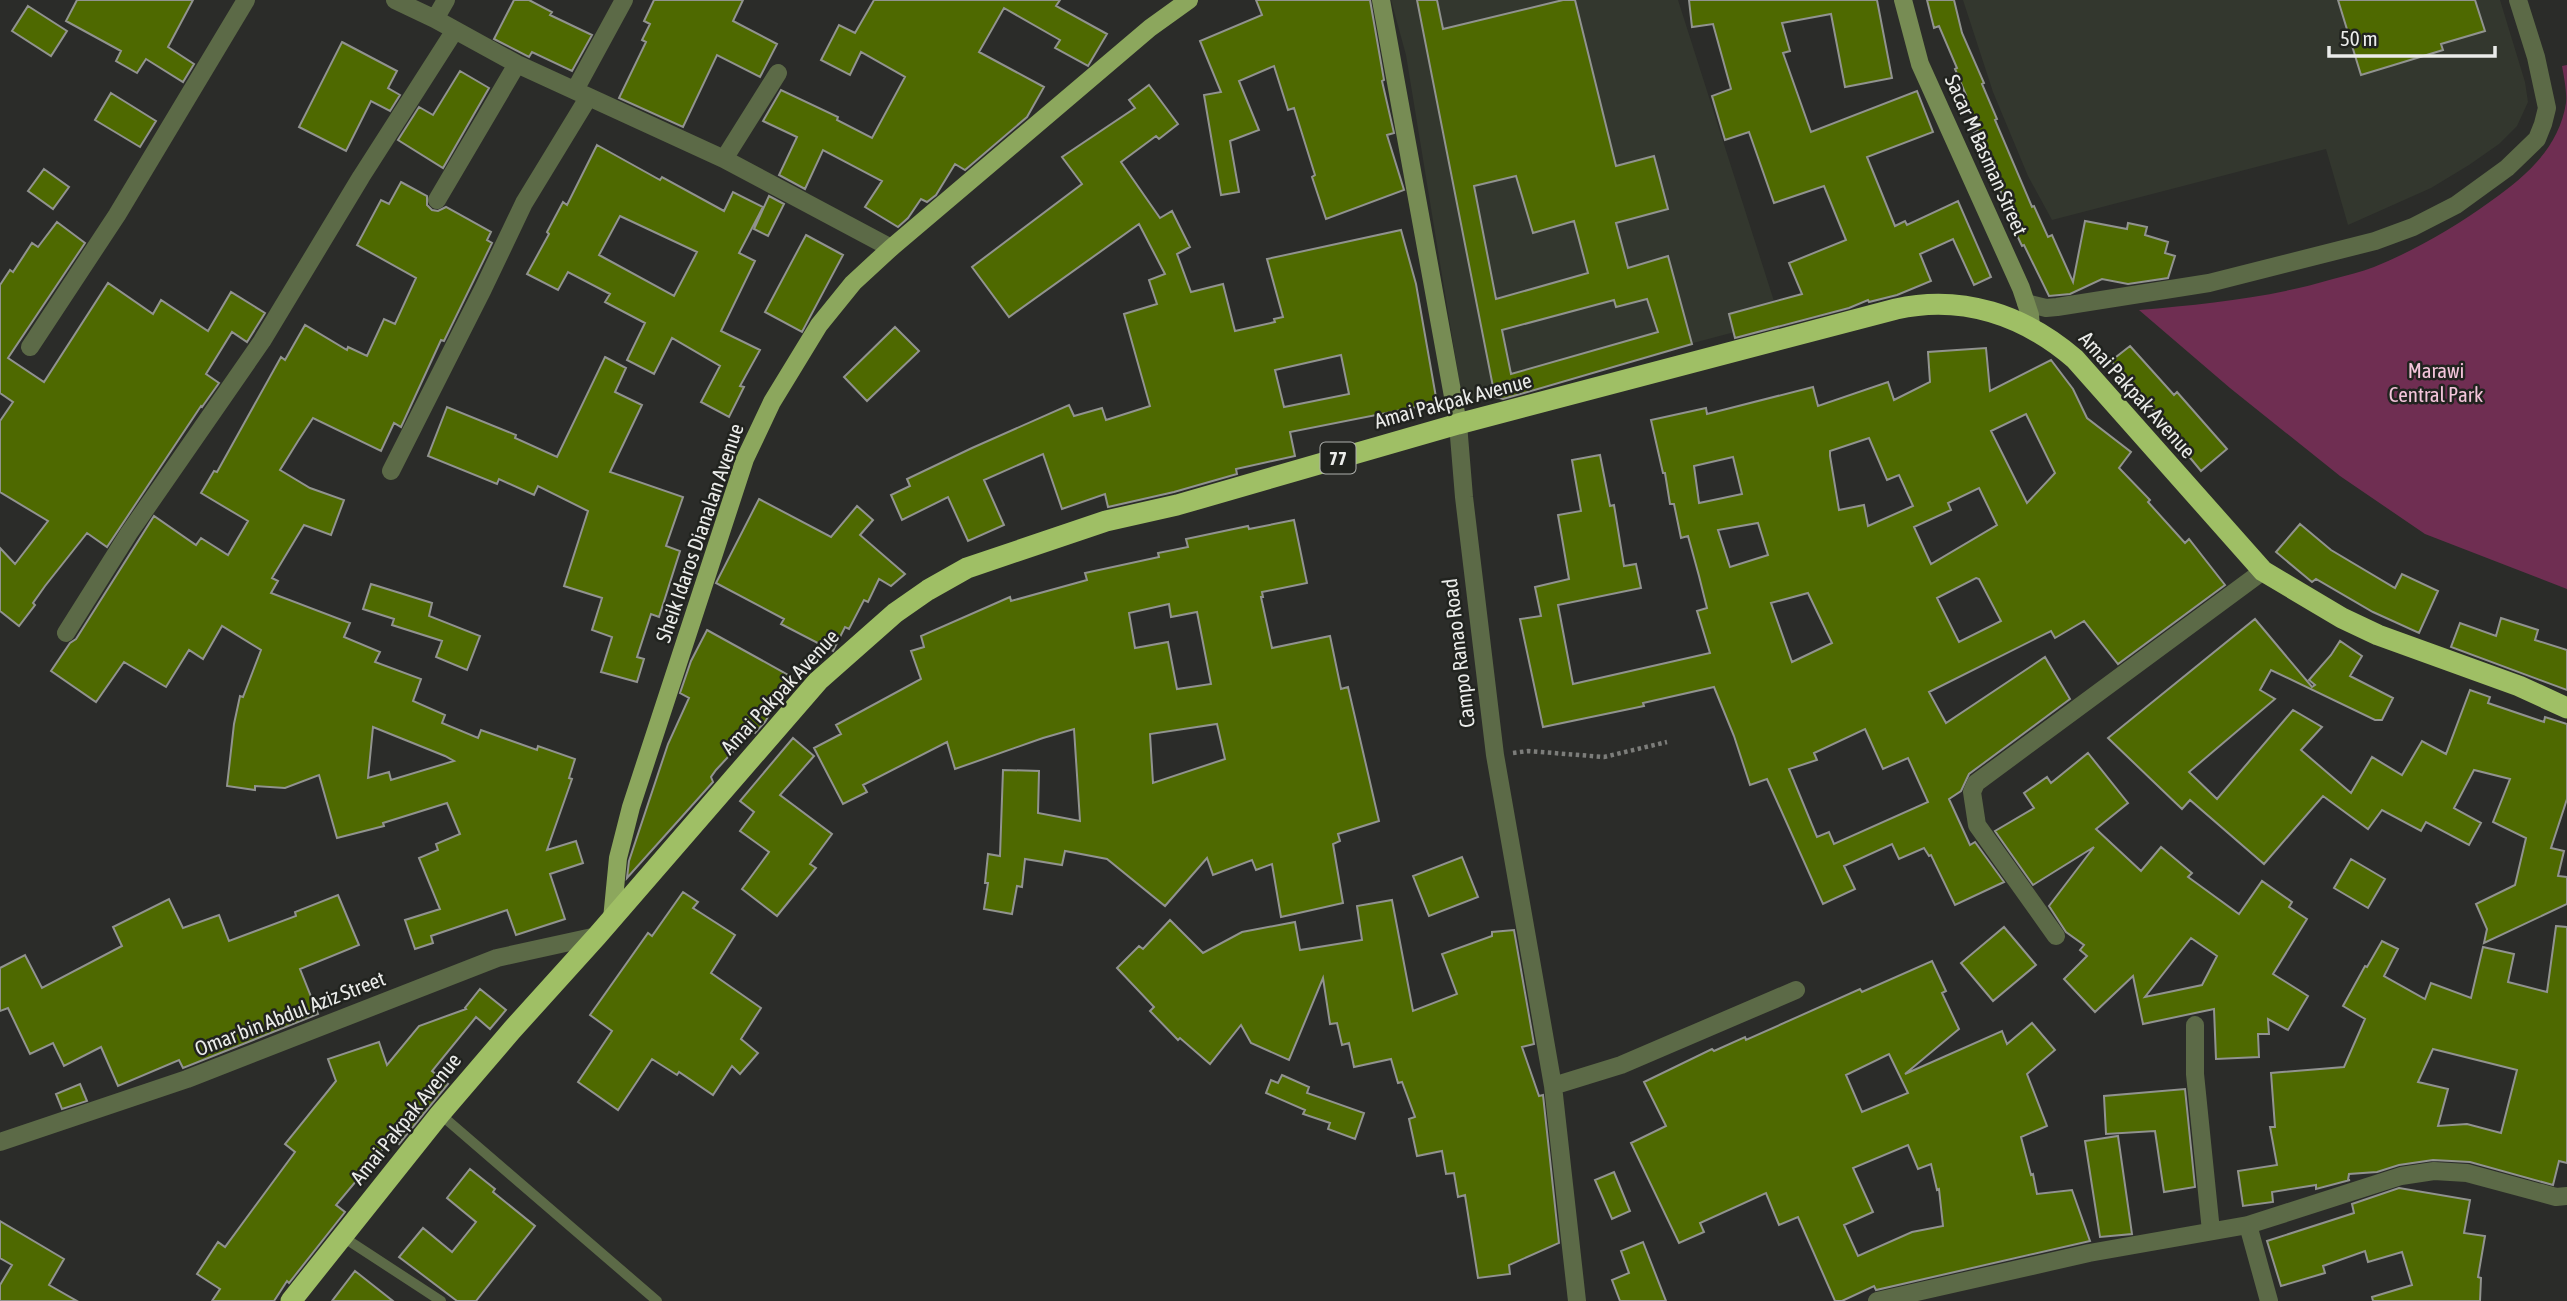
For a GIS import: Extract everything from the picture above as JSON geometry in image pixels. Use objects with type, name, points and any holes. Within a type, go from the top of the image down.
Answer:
[{"type":"highway","name":"Amai Pakpak Avenue","points":[[291,1301],[440,1114],[818,681],[895,612],[928,590],[967,568],[1105,521],[1177,505],[1458,424],[1916,304],[1974,307],[2003,314],[2058,344],[2076,359],[2263,571],[2342,618],[2378,635],[2519,686],[2567,708]]},
{"type":"main road","name":"Sheik Idaros Dianalan Avenue","points":[[612,919],[624,831],[745,459],[772,402],[819,325],[853,283],[891,248],[1150,28],[1189,0]]},
{"type":"main road","name":"Campo Ranao Road","points":[[1381,0],[1458,424]]},
{"type":"main road","name":"Sacar M Basman Street","points":[[1903,0],[1920,64],[2026,303],[2031,327]]},
{"type":"street","points":[[30,347],[117,215],[246,0]]},
{"type":"street","points":[[395,0],[436,19],[517,64],[724,159],[891,248]]},
{"type":"street","points":[[436,19],[446,0]]},
{"type":"street","points":[[391,471],[581,94],[624,0]]},
{"type":"street","points":[[2026,303],[2057,307],[2208,283],[2375,241],[2456,205],[2507,168],[2537,139],[2543,124],[2547,108],[2536,57],[2518,0]]},
{"type":"street","points":[[66,633],[129,533],[262,341],[361,177],[455,30]]},
{"type":"street","points":[[437,200],[517,64]]},
{"type":"street","points":[[724,159],[778,73]]},
{"type":"street","name":"Campo Ranao Road","points":[[1458,424],[1464,497],[1495,755],[1553,1086],[1577,1301]]},
{"type":"street","points":[[2056,936],[1977,825],[1972,792],[1976,783],[2263,571]]},
{"type":"street","name":"Omar bin Abdul Aziz Street","points":[[0,1142],[187,1079],[497,958],[597,936]]},
{"type":"street","points":[[1553,1086],[1621,1065],[1796,990]]},
{"type":"street","points":[[2195,1025],[2195,1074],[2211,1231]]},
{"type":"street","points":[[1877,1301],[2089,1253],[2248,1225],[2401,1176],[2434,1171],[2467,1173],[2556,1197],[2567,1196]]},
{"type":"street","points":[[2248,1225],[2269,1301]]},
{"type":"lane","points":[[440,1114],[657,1301]]},
{"type":"lane","points":[[343,1237],[441,1301]]},
{"type":"path","points":[[1495,755],[1528,751],[1604,757],[1667,742]]},
{"type":"shaded area","points":[[1391,0],[1678,0],[1780,320],[1463,404],[1406,55]]},
{"type":"shaded area","points":[[1963,0],[2500,0],[2525,82],[2528,102],[2517,126],[2499,144],[2469,165],[2431,188],[2348,225],[2326,149],[2052,220],[2028,176],[1993,92]]},
{"type":"green space","name":"Marawi Central Park","points":[[2567,65],[2567,589],[2425,534],[2340,476],[2230,388],[2139,310],[2237,299],[2309,286],[2374,267],[2435,237],[2504,191],[2539,160],[2556,134],[2562,119],[2566,99],[2562,66]]},
{"type":"building","points":[[77,0],[193,0],[168,47],[194,64],[183,82],[146,59],[137,73],[116,61],[121,51],[66,21]]},
{"type":"building","points":[[514,0],[529,0],[552,12],[550,15],[592,35],[572,71],[532,52],[529,57],[494,39]]},
{"type":"building","points":[[654,0],[743,0],[733,21],[777,44],[760,77],[717,55],[683,127],[619,98],[646,42],[642,40],[650,24],[644,21]]},
{"type":"building","points":[[874,0],[1060,0],[1056,6],[1107,34],[1088,66],[1055,48],[1060,40],[1004,8],[979,52],[1044,87],[1027,117],[965,170],[955,164],[936,195],[927,202],[921,199],[898,227],[865,207],[882,181],[823,150],[805,189],[779,175],[797,137],[763,121],[781,90],[838,117],[837,120],[872,138],[905,77],[861,52],[850,75],[821,60],[839,25],[855,33]]},
{"type":"building","points":[[1256,0],[1370,0],[1384,80],[1382,81],[1394,133],[1387,135],[1404,190],[1326,219],[1294,108],[1288,110],[1274,66],[1239,81],[1259,130],[1230,141],[1239,192],[1221,195],[1204,95],[1221,92],[1200,41],[1262,15]]},
{"type":"building","points":[[1417,0],[1437,0],[1443,29],[1563,0],[1575,0],[1616,166],[1654,156],[1668,209],[1616,223],[1628,268],[1668,256],[1692,344],[1503,399],[1495,397]],"holes":[[[1516,176],[1533,233],[1574,221],[1588,273],[1496,299],[1474,186]],[[1647,299],[1658,332],[1511,374],[1502,330],[1614,300],[1616,307]]]},
{"type":"building","points":[[1689,0],[1877,0],[1892,78],[1845,87],[1831,14],[1782,23],[1790,51],[1783,53],[1811,132],[1917,91],[1933,132],[1867,157],[1895,226],[1905,221],[1907,225],[1958,201],[1991,277],[1974,285],[1953,239],[1920,254],[1931,281],[1897,295],[1869,302],[1868,300],[1849,308],[1735,338],[1729,314],[1802,294],[1789,263],[1846,240],[1824,186],[1774,203],[1749,132],[1725,140],[1712,96],[1731,89],[1713,24],[1692,27]]},
{"type":"building","points":[[1927,0],[1954,0],[1962,33],[1984,83],[1982,84],[1997,119],[1995,120],[2032,207],[2034,206],[2048,237],[2052,235],[2073,282],[2085,221],[2127,229],[2128,223],[2147,227],[2145,235],[2168,242],[2165,253],[2175,256],[2168,278],[2128,284],[2102,279],[2070,294],[2049,296],[2009,218],[2012,216],[1974,133],[1978,131],[1962,96],[1966,95],[1955,69],[1957,68],[1939,26],[1934,28]]},
{"type":"building","points":[[2338,0],[2475,0],[2485,31],[2441,44],[2443,50],[2361,75]]},
{"type":"building","points":[[28,6],[67,31],[51,56],[12,31]]},
{"type":"building","points":[[342,42],[397,71],[388,88],[400,95],[390,111],[371,101],[346,151],[299,127]]},
{"type":"building","points":[[460,71],[489,88],[443,168],[398,140],[419,107],[433,115]]},
{"type":"building","points":[[1149,85],[1178,124],[1159,139],[1156,136],[1121,162],[1160,218],[1172,211],[1190,247],[1177,254],[1191,292],[1223,284],[1235,331],[1275,322],[1274,319],[1283,317],[1267,259],[1401,230],[1416,284],[1437,403],[1290,432],[1295,456],[1236,469],[1237,474],[1108,507],[1105,494],[1062,509],[1043,454],[984,480],[1004,525],[968,541],[948,497],[902,520],[891,495],[910,486],[907,479],[972,448],[1069,405],[1074,416],[1102,408],[1106,420],[1150,406],[1124,314],[1157,304],[1149,280],[1165,274],[1139,224],[1009,317],[972,267],[1082,184],[1062,157],[1135,108],[1129,100]],"holes":[[[1341,355],[1349,394],[1284,407],[1275,370]]]},
{"type":"building","points":[[111,93],[156,121],[140,147],[95,120]]},
{"type":"building","points":[[597,145],[724,211],[733,192],[763,207],[739,253],[755,261],[721,331],[760,350],[740,386],[744,387],[729,417],[701,402],[720,366],[672,338],[654,374],[627,360],[645,323],[605,302],[610,294],[568,272],[558,290],[527,274],[563,202],[567,205]],"holes":[[[620,216],[697,252],[674,296],[599,255]]]},
{"type":"building","points":[[44,169],[69,187],[53,209],[28,191]]},
{"type":"building","points":[[401,182],[427,196],[427,205],[432,210],[438,211],[446,207],[491,232],[487,240],[492,243],[444,341],[441,340],[401,427],[394,423],[381,451],[313,418],[298,441],[280,470],[310,488],[344,500],[331,535],[304,525],[272,578],[278,581],[271,593],[350,623],[344,637],[380,652],[375,662],[421,679],[413,701],[445,715],[442,723],[478,738],[481,730],[537,750],[538,746],[575,759],[569,778],[572,779],[547,850],[576,841],[583,863],[550,874],[565,919],[516,935],[507,910],[431,936],[433,943],[415,949],[405,920],[440,909],[419,858],[438,850],[436,844],[460,834],[447,803],[383,823],[384,826],[337,838],[319,775],[285,788],[255,786],[255,790],[227,786],[240,696],[243,697],[261,650],[222,626],[203,659],[189,650],[166,687],[124,662],[96,702],[51,671],[70,643],[76,639],[154,516],[196,545],[201,538],[228,555],[248,521],[201,493],[214,471],[217,472],[281,357],[285,360],[305,325],[347,350],[348,347],[367,356],[384,319],[395,324],[416,278],[357,245],[381,200],[389,204]],"holes":[[[373,727],[454,761],[391,780],[389,772],[368,778]]]},
{"type":"building","points":[[769,196],[784,204],[768,236],[754,229]]},
{"type":"building","points":[[57,222],[85,243],[8,358],[44,382],[108,283],[153,314],[161,300],[208,331],[231,292],[265,313],[247,342],[232,332],[206,374],[219,383],[107,547],[87,533],[45,586],[19,626],[0,611],[0,548],[15,564],[48,521],[0,492],[0,421],[13,402],[0,393],[0,285],[10,270],[13,272],[32,243],[38,247]]},
{"type":"building","points":[[806,235],[843,255],[802,332],[765,312]]},
{"type":"building","points":[[895,327],[919,351],[867,401],[844,377]]},
{"type":"building","points":[[2130,346],[2174,395],[2177,392],[2227,449],[2201,471],[2111,361]]},
{"type":"building","points":[[1986,348],[1990,391],[2051,360],[2073,389],[2087,418],[2131,452],[2119,468],[2150,500],[2148,502],[2185,543],[2189,539],[2225,585],[2118,664],[2084,621],[2055,638],[2051,631],[1929,692],[1946,723],[2045,657],[2070,699],[1969,774],[1961,791],[1949,799],[1970,845],[1975,842],[2004,882],[1955,905],[1931,855],[1929,856],[1924,848],[1899,859],[1892,844],[1844,866],[1855,889],[1823,904],[1767,779],[1750,785],[1714,687],[1643,703],[1644,706],[1543,727],[1520,619],[1541,616],[1535,587],[1569,579],[1558,515],[1581,511],[1572,460],[1600,455],[1610,506],[1614,505],[1624,566],[1636,564],[1641,588],[1558,605],[1573,684],[1710,653],[1697,611],[1707,608],[1699,576],[1688,536],[1681,538],[1674,504],[1670,504],[1651,420],[1706,408],[1707,414],[1813,387],[1818,406],[1888,382],[1894,400],[1930,382],[1928,352]],"holes":[[[2026,414],[2055,473],[2027,503],[1991,431]],[[1869,438],[1887,480],[1899,475],[1913,506],[1868,526],[1864,505],[1839,510],[1830,451]],[[1733,457],[1742,494],[1699,503],[1694,466]],[[1979,488],[1997,525],[1931,564],[1914,527],[1951,510],[1948,503]],[[1758,523],[1768,555],[1730,567],[1718,530]],[[1976,578],[2001,621],[1959,642],[1937,598]],[[1808,593],[1832,643],[1792,662],[1771,603]],[[1865,729],[1883,769],[1908,758],[1928,802],[1834,844],[1829,832],[1817,837],[1789,769],[1817,760],[1814,753]]]},
{"type":"building","points":[[605,357],[626,368],[615,392],[642,405],[610,472],[683,497],[666,546],[680,551],[659,617],[651,614],[637,657],[644,659],[637,682],[601,672],[612,637],[592,630],[602,598],[564,586],[588,511],[538,486],[534,495],[499,479],[497,484],[428,456],[447,407],[516,435],[515,438],[557,457]]},
{"type":"building","points":[[759,499],[831,537],[857,506],[873,520],[860,535],[905,574],[891,586],[879,579],[868,602],[864,600],[849,629],[845,627],[833,651],[781,624],[784,619],[716,583]]},
{"type":"building","points":[[1294,520],[1307,583],[1262,592],[1272,648],[1330,636],[1341,689],[1348,687],[1379,821],[1338,834],[1340,841],[1333,844],[1343,903],[1281,917],[1272,864],[1256,870],[1252,860],[1213,875],[1207,858],[1165,906],[1107,859],[1065,851],[1062,865],[1025,859],[1022,887],[1017,886],[1012,914],[984,909],[988,883],[985,883],[988,854],[1000,856],[1003,770],[1039,771],[1038,813],[1080,821],[1074,729],[955,769],[947,742],[863,785],[867,792],[843,804],[814,748],[841,734],[836,725],[921,679],[911,651],[924,647],[921,636],[1010,597],[1011,601],[1087,580],[1085,573],[1159,557],[1158,553],[1188,547],[1186,539],[1248,526],[1249,529]],"holes":[[[1169,604],[1171,617],[1197,612],[1211,684],[1177,689],[1168,642],[1135,648],[1129,613]],[[1217,724],[1225,759],[1153,783],[1150,734]]]},
{"type":"building","points":[[2300,524],[2331,550],[2395,588],[2402,574],[2438,591],[2419,633],[2373,612],[2316,579],[2312,582],[2276,552]]},
{"type":"building","points":[[371,584],[432,603],[429,616],[480,636],[467,670],[436,657],[442,641],[392,625],[394,619],[363,609]]},
{"type":"building","points":[[2501,618],[2538,630],[2535,640],[2567,650],[2567,690],[2451,647],[2460,623],[2496,636]]},
{"type":"building","points":[[2255,619],[2312,687],[2315,685],[2309,680],[2340,641],[2362,656],[2350,676],[2393,698],[2382,720],[2375,720],[2271,670],[2260,690],[2275,699],[2189,772],[2217,799],[2293,710],[2322,727],[2301,750],[2351,793],[2372,757],[2402,775],[2422,741],[2446,754],[2470,690],[2490,697],[2488,703],[2544,722],[2545,717],[2567,724],[2567,799],[2551,848],[2564,851],[2558,876],[2567,877],[2567,904],[2484,943],[2487,929],[2476,904],[2515,885],[2526,838],[2493,822],[2510,779],[2474,770],[2454,808],[2481,823],[2469,845],[2426,822],[2421,831],[2382,810],[2368,829],[2323,796],[2264,864],[2190,800],[2182,809],[2108,738]]},
{"type":"building","points":[[707,630],[792,677],[765,722],[755,733],[752,731],[716,770],[711,777],[713,782],[627,878],[629,861],[668,744],[689,698],[680,693],[691,661]]},
{"type":"building","points":[[793,738],[814,756],[780,795],[832,834],[810,864],[816,868],[777,916],[742,889],[769,852],[740,831],[754,812],[740,801]]},
{"type":"building","points":[[2088,753],[2128,803],[2096,829],[2141,871],[2161,847],[2192,873],[2188,877],[2239,914],[2262,881],[2292,902],[2289,907],[2307,919],[2273,974],[2308,996],[2288,1030],[2268,1019],[2269,1034],[2258,1034],[2259,1057],[2216,1059],[2214,1009],[2143,1024],[2133,976],[2095,1012],[2064,979],[2087,956],[2080,950],[2084,945],[2066,932],[2049,906],[2094,847],[2033,885],[1995,831],[2034,808],[2024,793],[2047,777],[2051,783]],"holes":[[[2191,938],[2217,956],[2202,985],[2145,997]]]},
{"type":"building","points":[[1462,857],[1478,897],[1429,916],[1413,876]]},
{"type":"building","points":[[2351,859],[2385,879],[2368,908],[2334,888]]},
{"type":"building","points":[[683,892],[698,902],[693,908],[735,935],[711,973],[761,1008],[741,1039],[758,1053],[740,1074],[732,1066],[713,1095],[679,1072],[677,1075],[652,1059],[618,1110],[578,1082],[612,1031],[590,1015],[648,933],[652,936]]},
{"type":"building","points":[[338,895],[359,945],[300,969],[318,1014],[183,1068],[179,1060],[118,1086],[101,1047],[64,1066],[53,1043],[30,1054],[8,1008],[0,1011],[0,968],[25,955],[42,988],[122,946],[113,927],[169,899],[183,928],[219,915],[229,941],[296,916],[295,912]]},
{"type":"building","points":[[1392,900],[1413,1011],[1457,994],[1442,954],[1492,936],[1492,932],[1514,930],[1534,1044],[1522,1047],[1539,1096],[1543,1095],[1559,1243],[1509,1265],[1510,1274],[1478,1278],[1465,1195],[1458,1197],[1454,1173],[1446,1174],[1442,1151],[1417,1156],[1409,1119],[1415,1117],[1402,1082],[1398,1083],[1391,1059],[1354,1067],[1349,1043],[1342,1045],[1337,1023],[1330,1024],[1323,978],[1289,1060],[1251,1043],[1241,1025],[1210,1064],[1180,1038],[1178,1040],[1150,1011],[1154,1007],[1117,968],[1139,946],[1143,949],[1170,920],[1203,953],[1242,932],[1295,922],[1300,950],[1362,940],[1357,906]]},
{"type":"building","points":[[2556,926],[2567,927],[2567,1163],[2559,1161],[2553,1185],[2470,1162],[2433,1160],[2399,1165],[2377,1172],[2349,1174],[2350,1180],[2316,1189],[2316,1185],[2272,1192],[2273,1202],[2243,1206],[2238,1171],[2277,1165],[2270,1127],[2275,1127],[2271,1073],[2344,1067],[2365,1019],[2343,1006],[2382,941],[2398,949],[2384,976],[2425,999],[2431,983],[2471,998],[2483,947],[2514,954],[2508,982],[2547,992]],"holes":[[[2433,1049],[2517,1070],[2501,1133],[2467,1124],[2438,1126],[2448,1089],[2418,1082]]]},
{"type":"building","points":[[2004,927],[2036,965],[1993,1001],[1961,963]]},
{"type":"building","points":[[1932,961],[1946,991],[1942,993],[1959,1029],[1905,1074],[2002,1031],[2007,1044],[2032,1023],[2055,1050],[2027,1074],[2047,1126],[2021,1137],[2031,1175],[2033,1174],[2037,1194],[2072,1190],[2090,1241],[1876,1290],[1874,1286],[1842,1301],[1835,1301],[1798,1217],[1779,1225],[1766,1193],[1700,1223],[1704,1232],[1679,1243],[1631,1143],[1666,1126],[1644,1082],[1712,1049],[1714,1051],[1745,1037],[1746,1040],[1860,989],[1862,992]],"holes":[[[1889,1054],[1908,1093],[1862,1112],[1846,1075]],[[1908,1145],[1918,1169],[1931,1164],[1937,1190],[1939,1189],[1943,1226],[1912,1232],[1858,1256],[1844,1225],[1873,1212],[1853,1168]]]},
{"type":"building","points":[[480,989],[506,1010],[490,1029],[476,1017],[432,1071],[448,1084],[399,1144],[392,1138],[336,1205],[345,1212],[289,1283],[287,1281],[274,1301],[212,1301],[220,1289],[197,1274],[218,1242],[225,1247],[295,1152],[285,1144],[336,1081],[328,1059],[379,1042],[387,1065],[419,1026],[466,1009]]},
{"type":"building","points":[[1282,1075],[1309,1087],[1307,1093],[1364,1113],[1355,1139],[1328,1129],[1330,1123],[1303,1114],[1305,1110],[1266,1093],[1271,1080],[1278,1083]]},
{"type":"building","points":[[80,1084],[87,1101],[62,1109],[56,1094]]},
{"type":"building","points":[[2185,1089],[2195,1187],[2164,1192],[2155,1131],[2106,1134],[2104,1096]]},
{"type":"building","points":[[2118,1136],[2132,1234],[2100,1237],[2085,1141]]},
{"type":"building","points":[[470,1169],[495,1189],[493,1192],[535,1226],[476,1301],[457,1301],[399,1257],[423,1228],[452,1252],[476,1222],[447,1198]]},
{"type":"building","points":[[1614,1172],[1630,1211],[1612,1219],[1595,1180]]},
{"type":"building","points":[[2399,1188],[2470,1200],[2464,1233],[2485,1236],[2478,1277],[2481,1278],[2480,1301],[2373,1301],[2372,1297],[2412,1285],[2402,1252],[2368,1262],[2365,1251],[2323,1266],[2325,1273],[2281,1286],[2267,1241],[2354,1213],[2352,1204]]},
{"type":"building","points":[[0,1221],[64,1259],[49,1285],[77,1301],[0,1301],[0,1285],[12,1265],[0,1258]]},
{"type":"building","points":[[1643,1242],[1666,1301],[1620,1301],[1612,1280],[1629,1273],[1621,1251]]},
{"type":"building","points":[[355,1271],[393,1301],[332,1301]]}]
